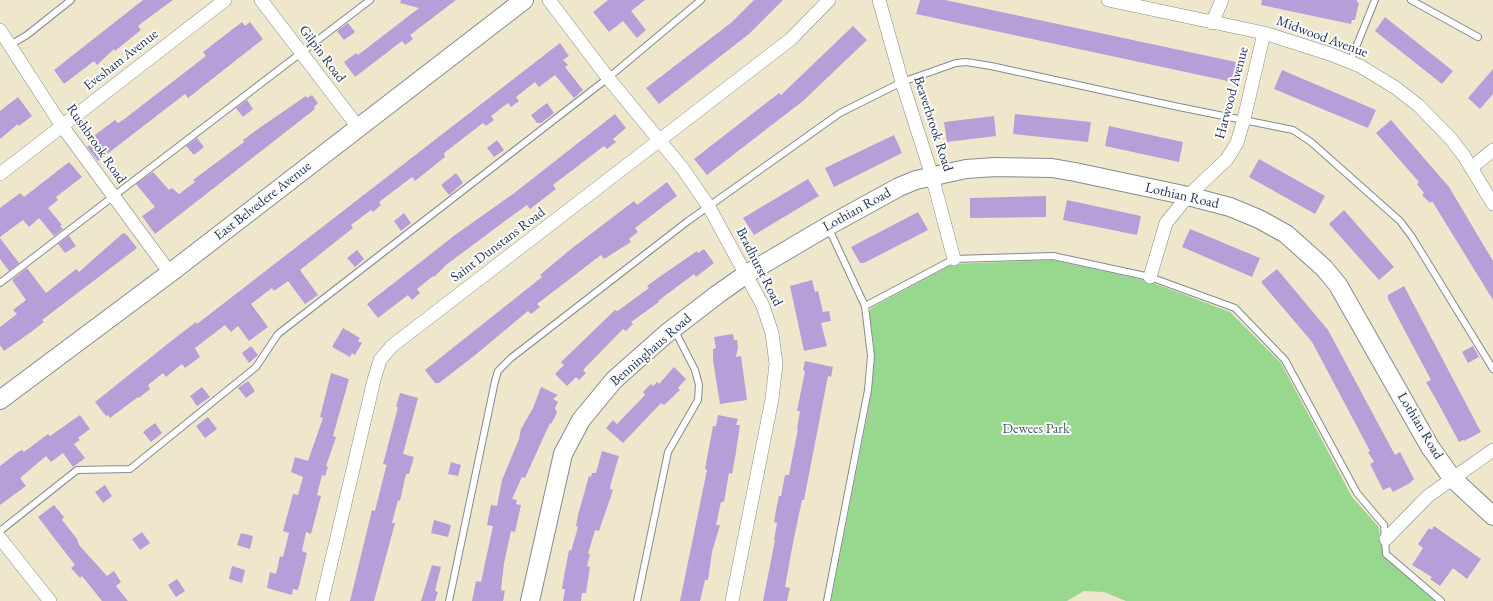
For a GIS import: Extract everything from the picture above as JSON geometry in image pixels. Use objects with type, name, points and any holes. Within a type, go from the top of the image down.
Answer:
[{"type":"street","name":"Evesham Avenue","points":[[0,174],[225,0]]},
{"type":"street","name":"Gilpin Road","points":[[261,0],[358,127]]},
{"type":"street","name":"East Belvedere Avenue","points":[[0,400],[170,273],[524,0]]},
{"type":"street","name":"Bradhurst Road","points":[[549,0],[608,78],[660,141],[709,207],[763,306],[772,333],[776,364],[772,399],[732,601]]},
{"type":"street","name":"Saint Dunstans Road","points":[[322,601],[357,448],[380,360],[392,346],[791,39],[829,0]]},
{"type":"street","name":"Beaverbrook Road","points":[[879,0],[902,82],[932,176],[954,259]]},
{"type":"street","name":"Midwood Avenue","points":[[1108,0],[1264,33],[1350,62],[1380,78],[1419,106],[1451,139],[1493,204]]},
{"type":"street","points":[[1212,22],[1222,0]]},
{"type":"street","name":"Rushbrook Road","points":[[0,30],[62,126],[170,273]]},
{"type":"street","name":"Harwood Avenue","points":[[1150,277],[1166,223],[1188,196],[1227,159],[1237,143],[1264,33]]},
{"type":"street","points":[[1471,168],[1493,150]]},
{"type":"street","name":"Lothian Road","points":[[745,275],[828,226],[899,187],[932,176],[966,169],[996,167],[1052,168],[1188,196],[1230,207],[1286,234],[1324,268],[1348,300],[1419,430],[1452,478],[1493,516]]},
{"type":"street","name":"Benninghaus Road","points":[[530,601],[559,468],[570,439],[581,420],[614,380],[674,329],[718,294],[745,275]]},
{"type":"street","points":[[1386,539],[1416,507],[1452,478],[1493,450]]},
{"type":"street","points":[[0,538],[50,601]]},
{"type":"lane","points":[[10,45],[27,35],[71,0]]},
{"type":"lane","points":[[0,283],[370,0]]},
{"type":"lane","points":[[0,531],[77,470],[130,469],[256,367],[278,334],[608,78],[701,0]]},
{"type":"lane","points":[[1350,62],[1375,0]]},
{"type":"lane","points":[[1411,0],[1478,37]]},
{"type":"lane","points":[[449,601],[498,371],[525,346],[709,207],[840,113],[902,82],[940,68],[966,62],[1293,130],[1311,142],[1400,222],[1412,237],[1493,369]]},
{"type":"lane","points":[[827,601],[868,390],[871,356],[865,306],[828,226]]},
{"type":"lane","points":[[865,306],[954,259],[1053,256],[1150,277],[1235,308],[1285,360],[1357,493],[1384,525],[1386,554],[1441,601]]},
{"type":"lane","points":[[637,601],[668,452],[698,400],[699,385],[695,370],[674,329]]},
{"type":"green space","name":"Dewees Park","points":[[1052,260],[1148,281],[1230,312],[1281,363],[1352,497],[1378,526],[1385,557],[1436,601],[1126,601],[1104,592],[1084,591],[1067,601],[831,601],[869,407],[874,345],[869,316],[871,308],[953,264]]},
{"type":"building","points":[[143,0],[173,0],[138,26],[141,30],[115,51],[114,49],[97,65],[94,61],[64,84],[54,70]]},
{"type":"building","points":[[401,0],[456,0],[410,35],[413,39],[405,45],[402,41],[355,77],[344,62],[356,53],[358,55],[419,8],[400,3]]},
{"type":"building","points":[[608,0],[645,0],[631,11],[646,30],[637,38],[623,21],[609,32],[593,12]]},
{"type":"building","points":[[754,0],[783,0],[749,34],[659,104],[646,88],[732,22]]},
{"type":"building","points":[[920,0],[945,0],[1236,62],[1232,82],[916,14]]},
{"type":"building","points":[[1262,0],[1357,0],[1359,3],[1355,20],[1352,20],[1351,24],[1261,5]]},
{"type":"building","points":[[1385,17],[1453,71],[1442,84],[1375,31]]},
{"type":"building","points":[[242,22],[245,26],[250,22],[263,39],[188,98],[185,94],[98,161],[87,147],[91,144],[88,140],[115,120],[118,123],[123,120],[206,56],[203,52]]},
{"type":"building","points":[[348,23],[355,32],[344,40],[337,31]]},
{"type":"building","points":[[853,26],[867,40],[803,101],[707,175],[694,159],[779,93],[781,95]]},
{"type":"building","points":[[560,43],[569,56],[563,60],[568,65],[565,67],[583,90],[574,98],[555,75],[539,87],[535,82],[516,97],[519,101],[511,107],[508,103],[491,116],[494,120],[486,126],[483,123],[444,153],[445,157],[415,181],[412,177],[379,202],[381,205],[373,212],[371,210],[351,225],[353,228],[300,270],[318,295],[305,304],[288,281],[274,291],[272,288],[251,304],[268,327],[249,341],[238,326],[231,332],[225,325],[195,348],[200,357],[185,368],[182,364],[166,377],[163,373],[148,385],[150,389],[139,398],[138,397],[110,418],[108,415],[106,416],[95,402],[170,342],[196,322],[197,324]]},
{"type":"building","points":[[1493,69],[1493,94],[1480,109],[1468,98]]},
{"type":"building","points":[[1282,70],[1376,110],[1368,128],[1274,89]]},
{"type":"building","points":[[312,95],[318,103],[314,107],[315,109],[155,234],[142,216],[155,207],[136,184],[153,172],[169,190],[172,188],[179,194],[195,182],[193,180],[244,142],[243,140],[255,131],[306,96],[307,98]]},
{"type":"building","points":[[18,97],[32,116],[19,126],[18,124],[0,139],[0,111]]},
{"type":"building","points":[[247,100],[253,109],[243,117],[236,108]]},
{"type":"building","points":[[547,103],[554,113],[541,123],[537,123],[531,115]]},
{"type":"building","points":[[615,114],[626,128],[613,139],[616,142],[607,149],[604,146],[553,185],[556,189],[530,209],[527,205],[446,265],[434,277],[433,276],[417,289],[420,293],[412,300],[408,295],[378,318],[367,304],[455,235],[513,194]]},
{"type":"building","points":[[1015,114],[1091,122],[1088,142],[1013,134]]},
{"type":"building","points":[[994,116],[996,136],[947,142],[944,122]]},
{"type":"building","points":[[1391,120],[1449,187],[1493,261],[1493,300],[1432,201],[1430,203],[1422,195],[1424,193],[1417,184],[1419,182],[1376,133]]},
{"type":"building","points":[[1109,126],[1183,142],[1179,162],[1105,146]]},
{"type":"building","points":[[894,135],[902,153],[834,187],[825,168]]},
{"type":"building","points":[[197,138],[204,147],[194,155],[186,146]]},
{"type":"building","points":[[497,140],[504,150],[494,157],[487,148]]},
{"type":"building","points":[[1259,159],[1325,196],[1315,214],[1249,177]]},
{"type":"building","points":[[69,162],[82,177],[56,197],[58,200],[48,208],[62,225],[60,226],[63,229],[54,236],[39,218],[29,227],[23,220],[0,237],[0,208],[20,193],[24,197]]},
{"type":"building","points":[[456,173],[463,183],[449,195],[441,185]]},
{"type":"building","points":[[808,179],[819,196],[754,235],[743,218]]},
{"type":"building","points":[[667,182],[677,196],[635,228],[638,232],[629,239],[631,242],[604,259],[601,255],[537,304],[540,307],[531,314],[528,311],[474,356],[439,383],[435,383],[425,370],[542,277],[540,275],[571,249],[634,201],[637,205]]},
{"type":"building","points":[[1046,196],[1046,217],[970,218],[970,198]]},
{"type":"building","points":[[1067,200],[1141,216],[1137,235],[1063,220]]},
{"type":"building","points":[[1344,210],[1394,267],[1379,280],[1329,224]]},
{"type":"building","points":[[918,212],[928,230],[864,263],[860,263],[851,247]]},
{"type":"building","points":[[404,213],[411,223],[401,231],[394,221]]},
{"type":"building","points":[[1190,229],[1260,258],[1252,277],[1182,247]]},
{"type":"building","points":[[123,233],[126,234],[137,248],[42,320],[44,322],[4,351],[0,345],[0,327],[17,314],[13,310],[26,300],[12,280],[27,268],[46,293],[76,269],[79,272]]},
{"type":"building","points":[[69,236],[76,246],[65,253],[58,244]]},
{"type":"building","points":[[0,238],[19,263],[9,271],[0,259]]},
{"type":"building","points":[[704,249],[714,263],[696,277],[694,274],[631,322],[633,324],[626,331],[623,329],[583,370],[586,373],[579,380],[576,377],[567,386],[555,374],[564,365],[561,362],[615,310],[619,310],[649,288],[647,286],[697,251],[698,253]]},
{"type":"building","points":[[357,250],[364,259],[355,267],[347,258]]},
{"type":"building","points":[[1277,269],[1328,330],[1395,455],[1400,452],[1414,479],[1410,483],[1393,492],[1390,487],[1383,490],[1370,464],[1374,462],[1368,452],[1370,451],[1312,342],[1261,282]]},
{"type":"building","points":[[812,280],[815,292],[818,291],[823,312],[829,311],[831,321],[821,323],[827,346],[804,351],[790,286]]},
{"type":"building","points":[[1404,286],[1481,432],[1464,441],[1459,442],[1426,382],[1431,380],[1388,299],[1388,295]]},
{"type":"building","points":[[343,328],[360,338],[358,341],[362,343],[355,355],[352,353],[350,357],[332,347]]},
{"type":"building","points":[[733,334],[734,340],[737,340],[738,347],[736,357],[741,356],[747,400],[720,404],[713,360],[713,349],[716,348],[714,337]]},
{"type":"building","points":[[251,346],[258,355],[249,363],[242,353]]},
{"type":"building","points":[[1473,346],[1479,357],[1468,363],[1462,352]]},
{"type":"building","points":[[805,361],[833,367],[831,377],[828,376],[804,500],[802,500],[793,543],[785,587],[790,588],[787,601],[763,601],[775,540],[777,523],[774,522],[777,505],[779,496],[781,496],[785,475],[789,475],[798,429],[800,411],[797,411],[805,371],[803,370]]},
{"type":"building","points":[[674,367],[686,379],[678,388],[680,390],[664,405],[661,403],[623,443],[606,428],[613,420],[617,424],[645,395],[643,392],[651,384],[653,386],[657,382],[659,384]]},
{"type":"building","points":[[331,373],[349,379],[333,436],[336,437],[326,466],[328,467],[325,476],[322,475],[317,495],[321,496],[311,534],[306,532],[302,551],[307,553],[298,590],[293,589],[292,595],[267,588],[270,572],[276,574],[280,556],[283,557],[289,533],[283,531],[293,494],[298,495],[303,477],[291,472],[295,457],[308,461],[323,418],[320,417]]},
{"type":"building","points":[[248,381],[255,391],[246,398],[238,388]]},
{"type":"building","points":[[202,387],[210,397],[197,406],[190,396]]},
{"type":"building","points":[[541,387],[558,395],[553,399],[558,402],[555,408],[557,413],[551,424],[550,423],[525,478],[522,477],[512,499],[517,500],[516,504],[521,505],[515,532],[511,531],[504,563],[501,590],[505,591],[503,601],[472,601],[476,581],[481,582],[493,526],[487,525],[491,505],[497,506],[502,480],[519,439],[521,429],[533,408]]},
{"type":"building","points":[[400,393],[418,398],[403,454],[414,457],[409,474],[406,474],[400,501],[398,500],[392,523],[395,523],[374,601],[350,601],[372,510],[375,511],[387,465],[383,464],[398,407],[396,407]]},
{"type":"building","points":[[80,415],[90,429],[78,438],[80,440],[74,444],[85,458],[73,467],[63,453],[51,462],[46,456],[20,478],[26,486],[0,505],[0,466],[18,452],[22,450],[24,452],[48,434],[50,436]]},
{"type":"building","points":[[718,415],[738,419],[736,425],[740,425],[732,474],[729,473],[724,502],[721,502],[716,525],[720,525],[712,552],[708,580],[705,580],[700,601],[680,601],[707,470],[705,469],[713,426],[716,426]]},
{"type":"building","points":[[208,417],[217,429],[205,438],[196,426]]},
{"type":"building","points":[[155,423],[162,433],[151,442],[143,432]]},
{"type":"building","points":[[602,451],[619,456],[611,483],[610,489],[613,490],[599,531],[595,530],[588,554],[590,554],[587,566],[590,567],[586,593],[582,593],[581,601],[563,601],[565,589],[562,589],[563,582],[569,550],[571,551],[578,527],[576,526],[578,515],[589,476],[591,477],[592,473],[596,473]]},
{"type":"building","points":[[451,462],[461,465],[458,476],[448,474]]},
{"type":"building","points":[[105,485],[112,496],[103,503],[95,492]]},
{"type":"building","points":[[54,505],[64,517],[62,520],[77,539],[79,545],[107,576],[114,571],[121,582],[116,586],[128,601],[102,601],[82,576],[80,578],[71,568],[75,565],[38,517]]},
{"type":"building","points":[[434,520],[451,525],[448,537],[431,533]]},
{"type":"building","points":[[1434,526],[1481,559],[1467,579],[1453,568],[1440,586],[1430,579],[1432,577],[1412,565],[1423,548],[1418,544],[1429,528],[1432,530]]},
{"type":"building","points":[[142,532],[150,543],[140,550],[132,539]]},
{"type":"building","points":[[241,533],[253,536],[250,549],[237,545]]},
{"type":"building","points":[[432,565],[441,567],[435,591],[438,592],[435,601],[421,601]]},
{"type":"building","points":[[232,566],[245,570],[242,583],[229,579]]},
{"type":"building","points":[[177,579],[185,591],[176,597],[168,585]]}]
